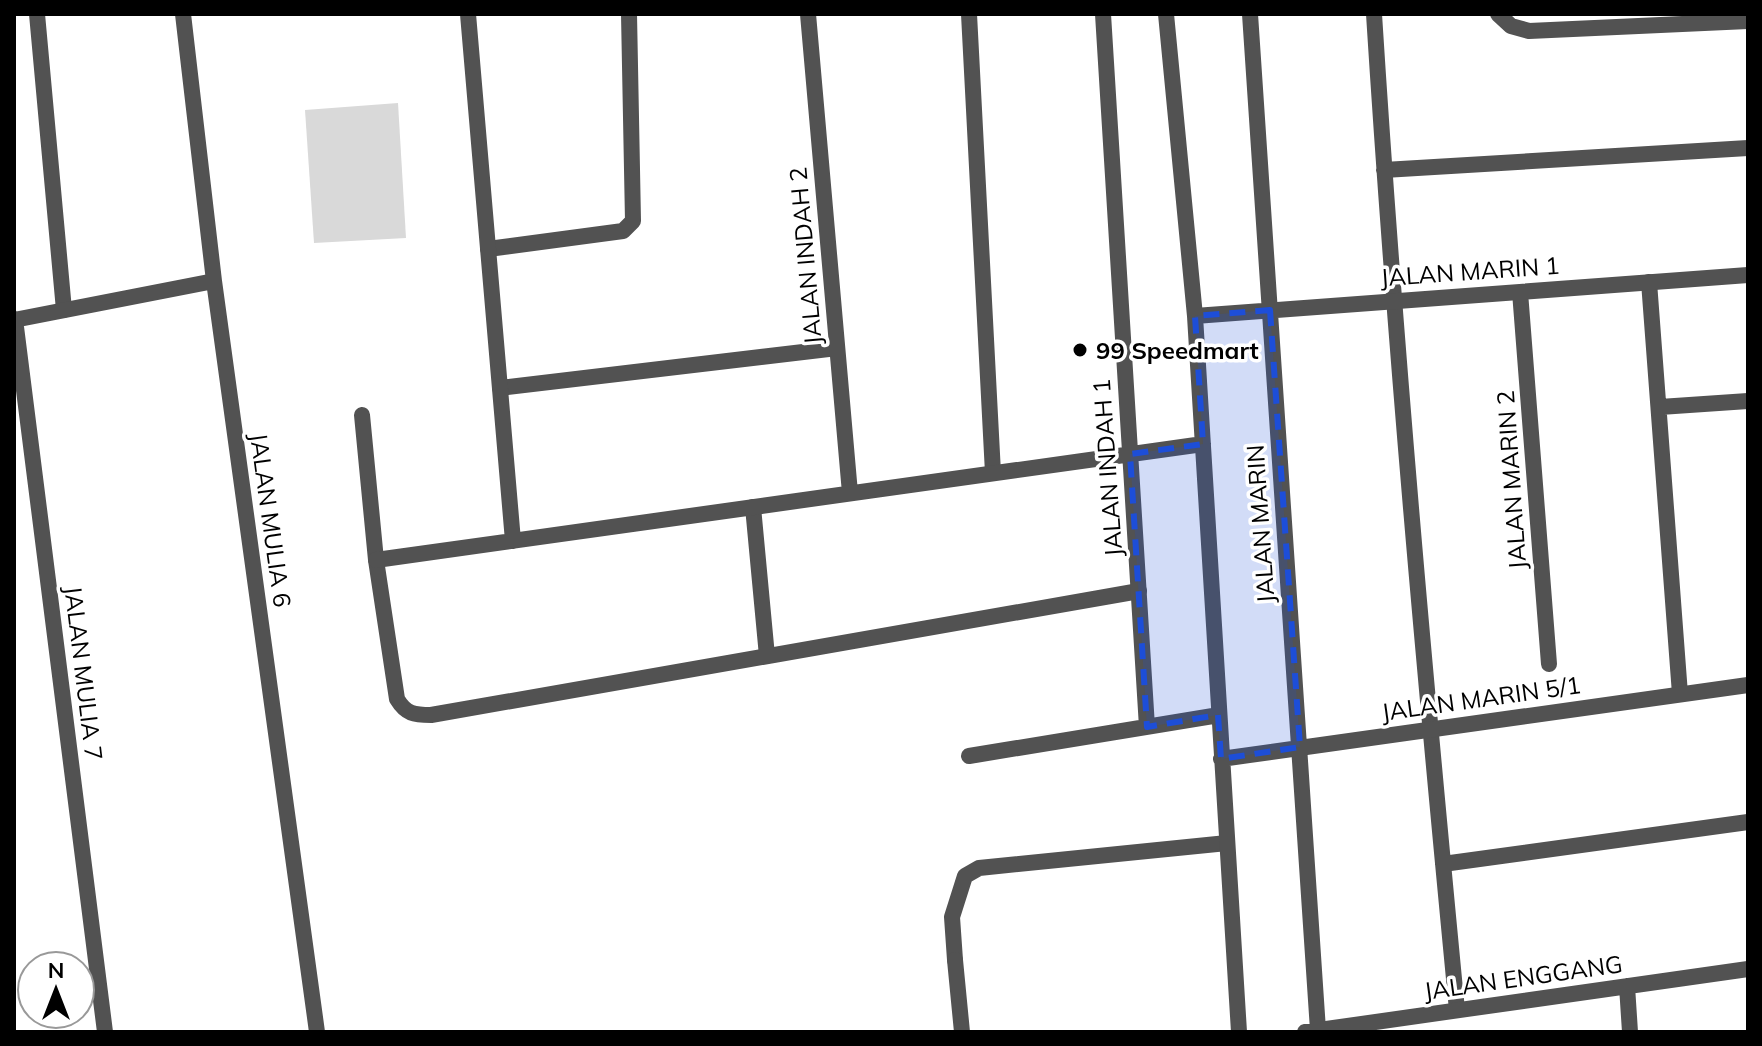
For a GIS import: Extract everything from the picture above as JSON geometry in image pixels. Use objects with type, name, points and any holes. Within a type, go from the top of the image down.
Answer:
[{"type":"street","points":[[37,14],[64,310]]},
{"type":"street","name":"JALAN MULIA 6","points":[[183,14],[214,281],[317,1032]]},
{"type":"street","points":[[468,14],[513,541]]},
{"type":"street","points":[[488,249],[623,231],[633,221],[629,14]]},
{"type":"street","name":"JALAN INDAH 2","points":[[808,14],[850,493]]},
{"type":"street","points":[[969,14],[993,473]]},
{"type":"street","name":"JALAN INDAH 1","points":[[1103,14],[1147,727]]},
{"type":"street","points":[[1166,14],[1195,316],[1239,1032]]},
{"type":"street","name":"JALAN MARIN","points":[[1250,14],[1300,747],[1314,1031]]},
{"type":"street","points":[[1374,14],[1392,301],[1428,730],[1457,1010]]},
{"type":"street","points":[[1498,14],[1511,26],[1529,31],[1748,21]]},
{"type":"street","points":[[1384,170],[1748,148]]},
{"type":"street","name":"JALAN MARIN 1","points":[[1195,316],[1748,275]]},
{"type":"street","points":[[15,319],[214,281]]},
{"type":"street","points":[[1649,282],[1680,694]]},
{"type":"street","name":"JALAN MARIN 2","points":[[1520,292],[1549,664]]},
{"type":"street","name":"JALAN MULIA 7","points":[[15,319],[105,1032]]},
{"type":"street","points":[[500,388],[837,348]]},
{"type":"street","points":[[1660,407],[1748,401]]},
{"type":"street","points":[[362,415],[376,560],[397,699],[403,709],[412,714],[431,715],[1139,591]]},
{"type":"street","points":[[376,560],[1203,444]]},
{"type":"street","points":[[753,507],[767,656]]},
{"type":"street","name":"JALAN MARIN 5/1","points":[[1221,759],[1748,685]]},
{"type":"street","points":[[969,756],[1219,715]]},
{"type":"street","points":[[1443,864],[1748,822]]},
{"type":"street","points":[[962,1032],[952,917],[965,876],[979,868],[1227,843]]},
{"type":"street","name":"JALAN ENGGANG","points":[[1314,1031],[1748,969]]},
{"type":"street","points":[[1627,986],[1630,1032]]},
{"type":"highlighted area","points":[[1270,310],[1300,747],[1221,759],[1218,715],[1147,727],[1130,454],[1203,444],[1195,316]]},
{"type":"shaded area","points":[[398,103],[406,238],[314,243],[305,110]]},
{"type":"place","name":"99 Speedmart","points":[[1080,350]]}]
